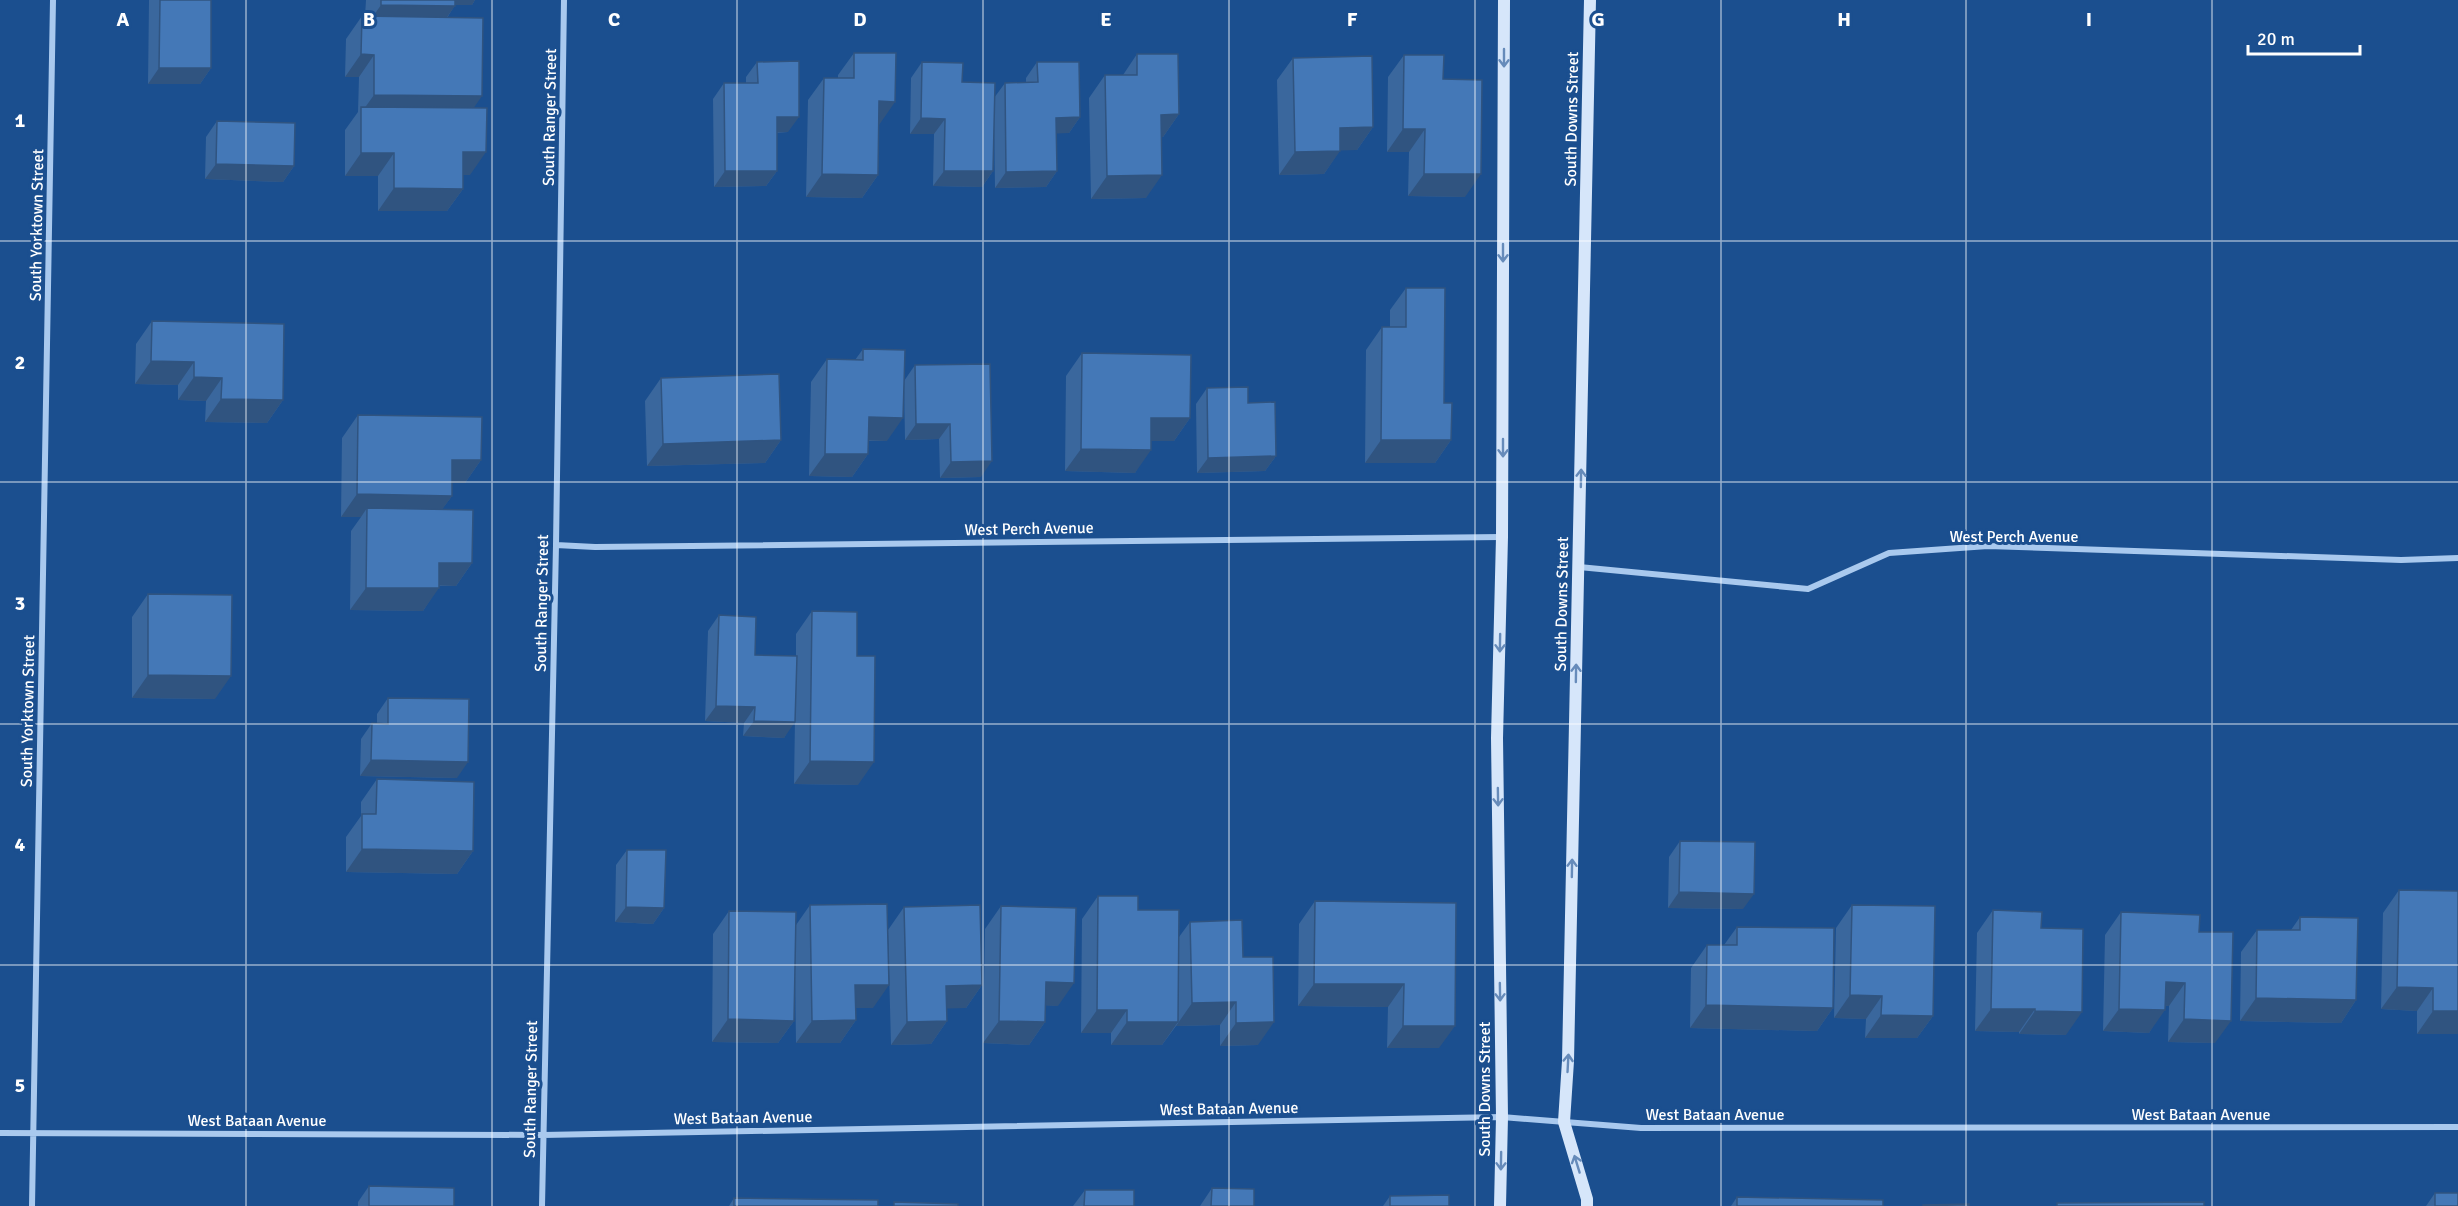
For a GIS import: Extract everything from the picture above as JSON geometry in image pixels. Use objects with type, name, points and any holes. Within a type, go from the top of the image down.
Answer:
[{"type":"main road","name":"South Downs Street","points":[[1500,1206],[1502,1117],[1497,738],[1503,537],[1504,0]]},
{"type":"main road","name":"South Downs Street","points":[[1587,1206],[1587,1199],[1564,1122],[1568,1062],[1590,0]]},
{"type":"street","name":"South Yorktown Street","points":[[32,1206],[53,0]]},
{"type":"street","name":"South Ranger Street","points":[[542,1206],[556,545],[564,0]]},
{"type":"street","name":"West Perch Avenue","points":[[556,545],[595,547],[1503,537]]},
{"type":"street","name":"West Perch Avenue","points":[[1579,567],[1808,588],[1889,553],[1988,546],[2389,560],[2458,558]]},
{"type":"street","name":"West Bataan Avenue","points":[[0,1133],[543,1135],[1502,1117],[1641,1128],[2458,1127]]},
{"type":"building","points":[[160,0],[211,0],[211,68],[159,68]]},
{"type":"building","points":[[381,0],[455,0],[455,6],[381,5]]},
{"type":"building","points":[[362,16],[483,18],[482,96],[374,95],[374,55],[361,54]]},
{"type":"building","points":[[854,53],[896,53],[895,102],[879,101],[878,175],[822,174],[824,78],[854,78]]},
{"type":"building","points":[[1137,54],[1178,54],[1179,114],[1161,115],[1162,175],[1107,176],[1105,75],[1137,75]]},
{"type":"building","points":[[1404,55],[1444,55],[1443,79],[1482,80],[1481,174],[1424,174],[1425,129],[1403,129]]},
{"type":"building","points":[[1372,56],[1373,127],[1340,128],[1340,151],[1295,152],[1293,58]]},
{"type":"building","points":[[799,61],[799,117],[777,117],[777,171],[725,171],[724,83],[758,83],[757,62]]},
{"type":"building","points":[[922,62],[963,63],[962,82],[995,83],[993,171],[944,171],[945,119],[921,118]]},
{"type":"building","points":[[1037,62],[1079,62],[1080,117],[1056,118],[1057,171],[1006,172],[1005,83],[1038,82]]},
{"type":"building","points":[[361,107],[487,108],[486,152],[463,152],[463,189],[394,188],[394,153],[361,153]]},
{"type":"building","points":[[217,121],[295,123],[294,166],[216,164]]},
{"type":"building","points":[[1406,288],[1445,288],[1444,403],[1452,403],[1451,440],[1381,440],[1382,327],[1406,327]]},
{"type":"building","points":[[152,321],[284,324],[283,400],[221,399],[222,378],[194,377],[194,362],[151,361]]},
{"type":"building","points":[[863,349],[905,350],[903,418],[869,417],[868,454],[825,454],[827,359],[863,360]]},
{"type":"building","points":[[1082,353],[1191,355],[1190,418],[1151,418],[1151,450],[1081,449]]},
{"type":"building","points":[[990,364],[992,461],[951,462],[950,424],[916,424],[915,365]]},
{"type":"building","points":[[779,374],[781,440],[663,444],[661,378]]},
{"type":"building","points":[[1248,387],[1248,403],[1275,402],[1276,456],[1208,458],[1207,388]]},
{"type":"building","points":[[358,415],[482,417],[481,460],[452,460],[452,496],[357,494]]},
{"type":"building","points":[[367,508],[473,510],[472,563],[439,563],[439,588],[366,588]]},
{"type":"building","points":[[148,594],[232,595],[231,676],[148,675]]},
{"type":"building","points":[[812,611],[857,612],[857,656],[875,656],[874,762],[810,761]]},
{"type":"building","points":[[719,615],[756,617],[755,655],[797,656],[795,722],[754,721],[755,707],[716,706]]},
{"type":"building","points":[[388,698],[469,699],[468,762],[371,760],[372,723],[388,724]]},
{"type":"building","points":[[377,779],[474,782],[473,851],[362,849],[362,814],[376,814]]},
{"type":"building","points":[[1680,841],[1755,842],[1754,894],[1679,892]]},
{"type":"building","points":[[627,850],[666,850],[664,908],[626,907]]},
{"type":"building","points":[[2399,890],[2458,891],[2458,1011],[2433,1011],[2433,988],[2397,987]]},
{"type":"building","points":[[1098,896],[1138,896],[1138,910],[1179,910],[1178,1022],[1127,1022],[1127,1010],[1097,1010]]},
{"type":"building","points":[[1315,901],[1456,903],[1455,1026],[1403,1026],[1404,984],[1314,984]]},
{"type":"building","points":[[887,904],[889,985],[855,985],[856,1020],[812,1021],[810,905]]},
{"type":"building","points":[[980,905],[982,985],[946,986],[947,1021],[907,1022],[904,907]]},
{"type":"building","points":[[1852,905],[1935,906],[1933,1016],[1881,1015],[1882,996],[1850,995]]},
{"type":"building","points":[[1001,906],[1076,908],[1074,983],[1046,982],[1045,1022],[999,1021]]},
{"type":"building","points":[[1993,910],[2042,912],[2041,928],[2083,929],[2082,1012],[1991,1009]]},
{"type":"building","points":[[729,911],[796,912],[794,1021],[728,1019]]},
{"type":"building","points":[[2121,912],[2200,915],[2199,932],[2233,932],[2231,1021],[2184,1019],[2185,983],[2166,982],[2165,1010],[2119,1009]]},
{"type":"building","points":[[2300,917],[2358,918],[2356,1000],[2256,998],[2257,930],[2300,930]]},
{"type":"building","points":[[1242,920],[1243,957],[1273,957],[1274,1022],[1236,1023],[1236,1002],[1192,1003],[1190,922]]},
{"type":"building","points":[[1737,927],[1834,928],[1833,1008],[1706,1005],[1707,945],[1737,945]]},
{"type":"building","points":[[369,1186],[454,1188],[454,1206],[369,1206]]},
{"type":"building","points":[[1212,1188],[1254,1189],[1254,1206],[1211,1206]]},
{"type":"building","points":[[1085,1190],[1134,1190],[1134,1206],[1084,1206]]},
{"type":"building","points":[[2435,1193],[2458,1193],[2458,1206],[2435,1206]]},
{"type":"building","points":[[1449,1195],[1449,1206],[1390,1206],[1390,1196]]},
{"type":"building","points":[[1737,1197],[1883,1200],[1883,1206],[1737,1206]]},
{"type":"building","points":[[734,1198],[878,1200],[878,1206],[734,1206]]},
{"type":"building","points":[[894,1202],[958,1204],[958,1206],[894,1206]]},
{"type":"building","points":[[2204,1202],[2204,1206],[2057,1206],[2057,1203]]},
{"type":"building","points":[[1969,1204],[1969,1206],[1923,1206],[1923,1205]]}]
